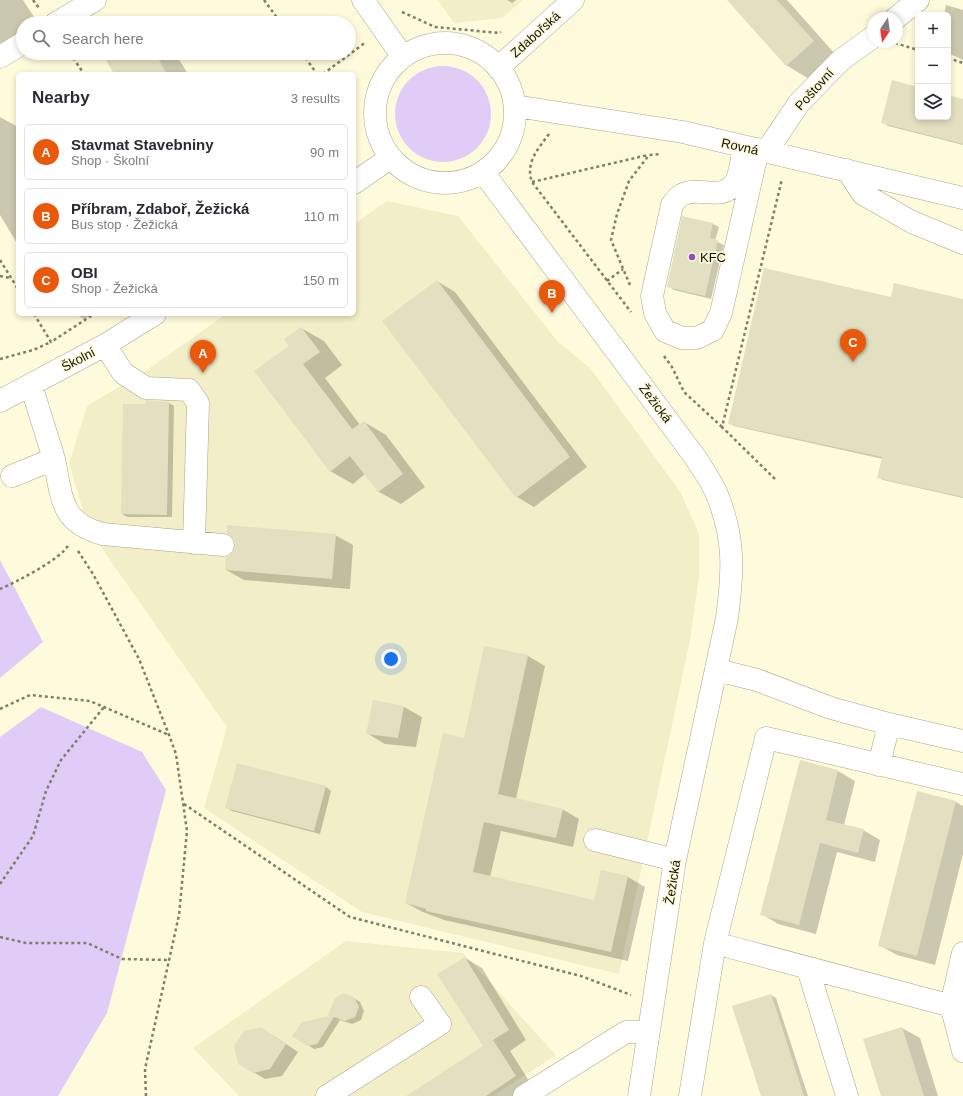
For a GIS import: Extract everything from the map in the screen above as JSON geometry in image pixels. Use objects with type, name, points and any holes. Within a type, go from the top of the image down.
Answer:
[{"type":"street","points":[[68,16],[95,0]]},
{"type":"street","points":[[363,0],[403,57]]},
{"type":"street","name":"Zdabořská","points":[[498,68],[573,0]]},
{"type":"street","points":[[903,12],[918,0]]},
{"type":"street","name":"Poštovní","points":[[756,149],[841,60],[867,41]]},
{"type":"street","points":[[449,43],[464,46],[479,52],[498,68],[510,88],[515,106],[512,134],[505,149],[495,162],[483,172],[470,179],[441,184],[413,176],[390,158],[376,129],[374,113],[376,97],[382,82],[391,68],[403,57],[417,49],[432,44],[449,43]]},
{"type":"street","points":[[0,57],[16,47]]},
{"type":"street","name":"Rovná","points":[[515,106],[683,132],[963,198]]},
{"type":"street","points":[[756,149],[721,313],[713,330],[697,338],[682,338],[665,331],[655,313],[652,296],[672,205],[680,196],[692,191],[715,194],[728,190],[736,182],[756,149]]},
{"type":"street","points":[[356,182],[390,158]]},
{"type":"street","points":[[847,170],[863,194],[912,222],[963,243]]},
{"type":"street","name":"Žežická","points":[[483,172],[672,424],[695,457],[718,496],[730,540],[733,578],[728,618],[675,860],[639,1096]]},
{"type":"street","name":"Školní","points":[[0,401],[105,345],[152,316]]},
{"type":"street","points":[[105,345],[123,373],[146,388],[189,390],[198,403],[194,543]]},
{"type":"street","points":[[31,385],[54,459],[61,492],[74,532],[89,530],[104,534],[223,545]]},
{"type":"street","points":[[12,476],[54,459]]},
{"type":"street","points":[[717,670],[757,680],[831,708],[889,724],[963,741]]},
{"type":"street","points":[[879,765],[889,724]]},
{"type":"street","points":[[690,1096],[715,943],[766,738],[963,784]]},
{"type":"street","points":[[595,840],[675,860]]},
{"type":"street","points":[[715,943],[808,969],[957,1007]]},
{"type":"street","points":[[963,953],[957,1007],[963,1051]]},
{"type":"street","points":[[808,969],[847,1096]]},
{"type":"street","points":[[327,1096],[440,1024],[421,997]]},
{"type":"street","points":[[530,1095],[626,1032],[648,1032]]},
{"type":"path","points":[[264,0],[276,16]]},
{"type":"path","points":[[403,13],[436,27],[499,33],[506,29]]},
{"type":"path","points":[[356,49],[367,41]]},
{"type":"path","points":[[903,45],[915,49]]},
{"type":"path","points":[[951,59],[963,63]]},
{"type":"path","points":[[75,60],[83,72]]},
{"type":"path","points":[[307,60],[316,72]]},
{"type":"path","points":[[326,72],[342,60]]},
{"type":"path","points":[[549,134],[531,162],[529,173],[532,182],[635,318]]},
{"type":"path","points":[[532,182],[649,155]]},
{"type":"path","points":[[722,427],[783,176]]},
{"type":"path","points":[[0,260],[16,286]]},
{"type":"path","points":[[607,281],[624,269]]},
{"type":"path","points":[[0,276],[11,278]]},
{"type":"path","points":[[35,316],[51,342]]},
{"type":"path","points":[[0,359],[33,350],[51,342],[91,316]]},
{"type":"path","points":[[663,355],[672,367],[684,392],[775,479]]},
{"type":"path","points":[[0,589],[13,584],[57,557],[66,550],[74,532]]},
{"type":"path","points":[[74,532],[94,574],[139,659],[169,735],[176,754],[187,831],[178,915],[145,1069],[146,1096]]},
{"type":"path","points":[[0,709],[30,695],[90,701],[169,735]]},
{"type":"path","points":[[0,884],[33,836],[46,791],[61,760],[104,707]]},
{"type":"path","points":[[183,804],[350,917],[581,976],[653,1003]]},
{"type":"path","points":[[0,938],[26,943],[87,943],[122,959],[169,960]]},
{"type":"shaded area","points":[[438,0],[523,0],[502,18],[454,23]]},
{"type":"shaded area","points":[[443,66],[461,70],[470,74],[477,80],[483,87],[487,96],[491,114],[487,132],[483,141],[477,148],[470,154],[461,158],[443,162],[425,158],[416,154],[409,148],[403,141],[399,132],[395,114],[399,96],[403,87],[409,80],[416,74],[425,70]]},
{"type":"shaded area","points":[[387,201],[458,216],[558,342],[590,368],[681,493],[699,534],[699,577],[690,640],[619,974],[362,912],[204,808],[227,727],[89,530],[69,464],[87,406],[147,370],[223,316],[356,316],[356,223]]},
{"type":"shaded area","points":[[0,560],[43,642],[0,678]]},
{"type":"shaded area","points":[[41,707],[142,752],[166,790],[107,1013],[58,1096],[0,1096],[0,737]]},
{"type":"shaded area","points":[[346,941],[463,953],[556,1055],[493,1096],[239,1096],[193,1048]]},
{"type":"building","points":[[727,0],[777,0],[814,41],[786,66]]},
{"type":"building","points":[[106,60],[159,60],[166,72],[113,72]]},
{"type":"building","points":[[892,80],[915,86],[915,120],[951,120],[951,96],[963,99],[963,144],[881,123]]},
{"type":"building","name":"KFC","points":[[682,216],[713,223],[710,238],[718,240],[705,296],[667,287]]},
{"type":"building","points":[[764,268],[891,297],[894,283],[963,299],[963,497],[877,478],[882,457],[728,424]]},
{"type":"building","points":[[437,280],[570,457],[516,498],[382,321]]},
{"type":"building","points":[[301,327],[320,352],[303,364],[352,429],[364,421],[403,474],[378,492],[350,456],[330,472],[254,371],[289,346],[284,339]]},
{"type":"building","points":[[146,400],[169,402],[167,515],[121,514],[123,404],[145,404]]},
{"type":"building","points":[[227,525],[336,534],[332,579],[225,570],[226,557],[233,552],[235,546],[234,539],[227,534]]},
{"type":"building","points":[[484,646],[528,655],[498,794],[563,809],[556,838],[484,822],[473,872],[594,900],[601,870],[628,876],[611,952],[426,911],[426,909],[405,903],[443,733],[464,738]]},
{"type":"building","points":[[373,700],[404,706],[398,738],[366,734]]},
{"type":"building","points":[[800,760],[838,770],[826,820],[864,829],[858,853],[820,843],[799,925],[760,915]]},
{"type":"building","points":[[237,763],[326,786],[314,831],[225,808]]},
{"type":"building","points":[[917,791],[956,801],[917,956],[878,946]]},
{"type":"building","points":[[465,957],[509,1030],[493,1040],[516,1076],[486,1096],[406,1096],[483,1046],[437,974]]},
{"type":"building","points":[[344,993],[354,997],[359,1007],[355,1017],[345,1021],[334,1017],[317,1044],[307,1046],[292,1036],[302,1022],[330,1016],[328,1015],[335,998]]},
{"type":"building","points":[[771,994],[804,1096],[761,1096],[732,1006]]},
{"type":"building","points":[[261,1027],[286,1044],[270,1069],[253,1073],[238,1064],[234,1046],[244,1031]]},
{"type":"building","points":[[902,1027],[924,1096],[881,1096],[863,1039]]},
{"type":"place","name":"KFC","points":[[692,257]]},
{"type":"place","name":"Příbram, Zdaboř, Žežická","points":[[552,313]]},
{"type":"place","name":"OBI","points":[[853,362]]},
{"type":"place","name":"Stavmat Stavebniny","points":[[203,373]]}]
